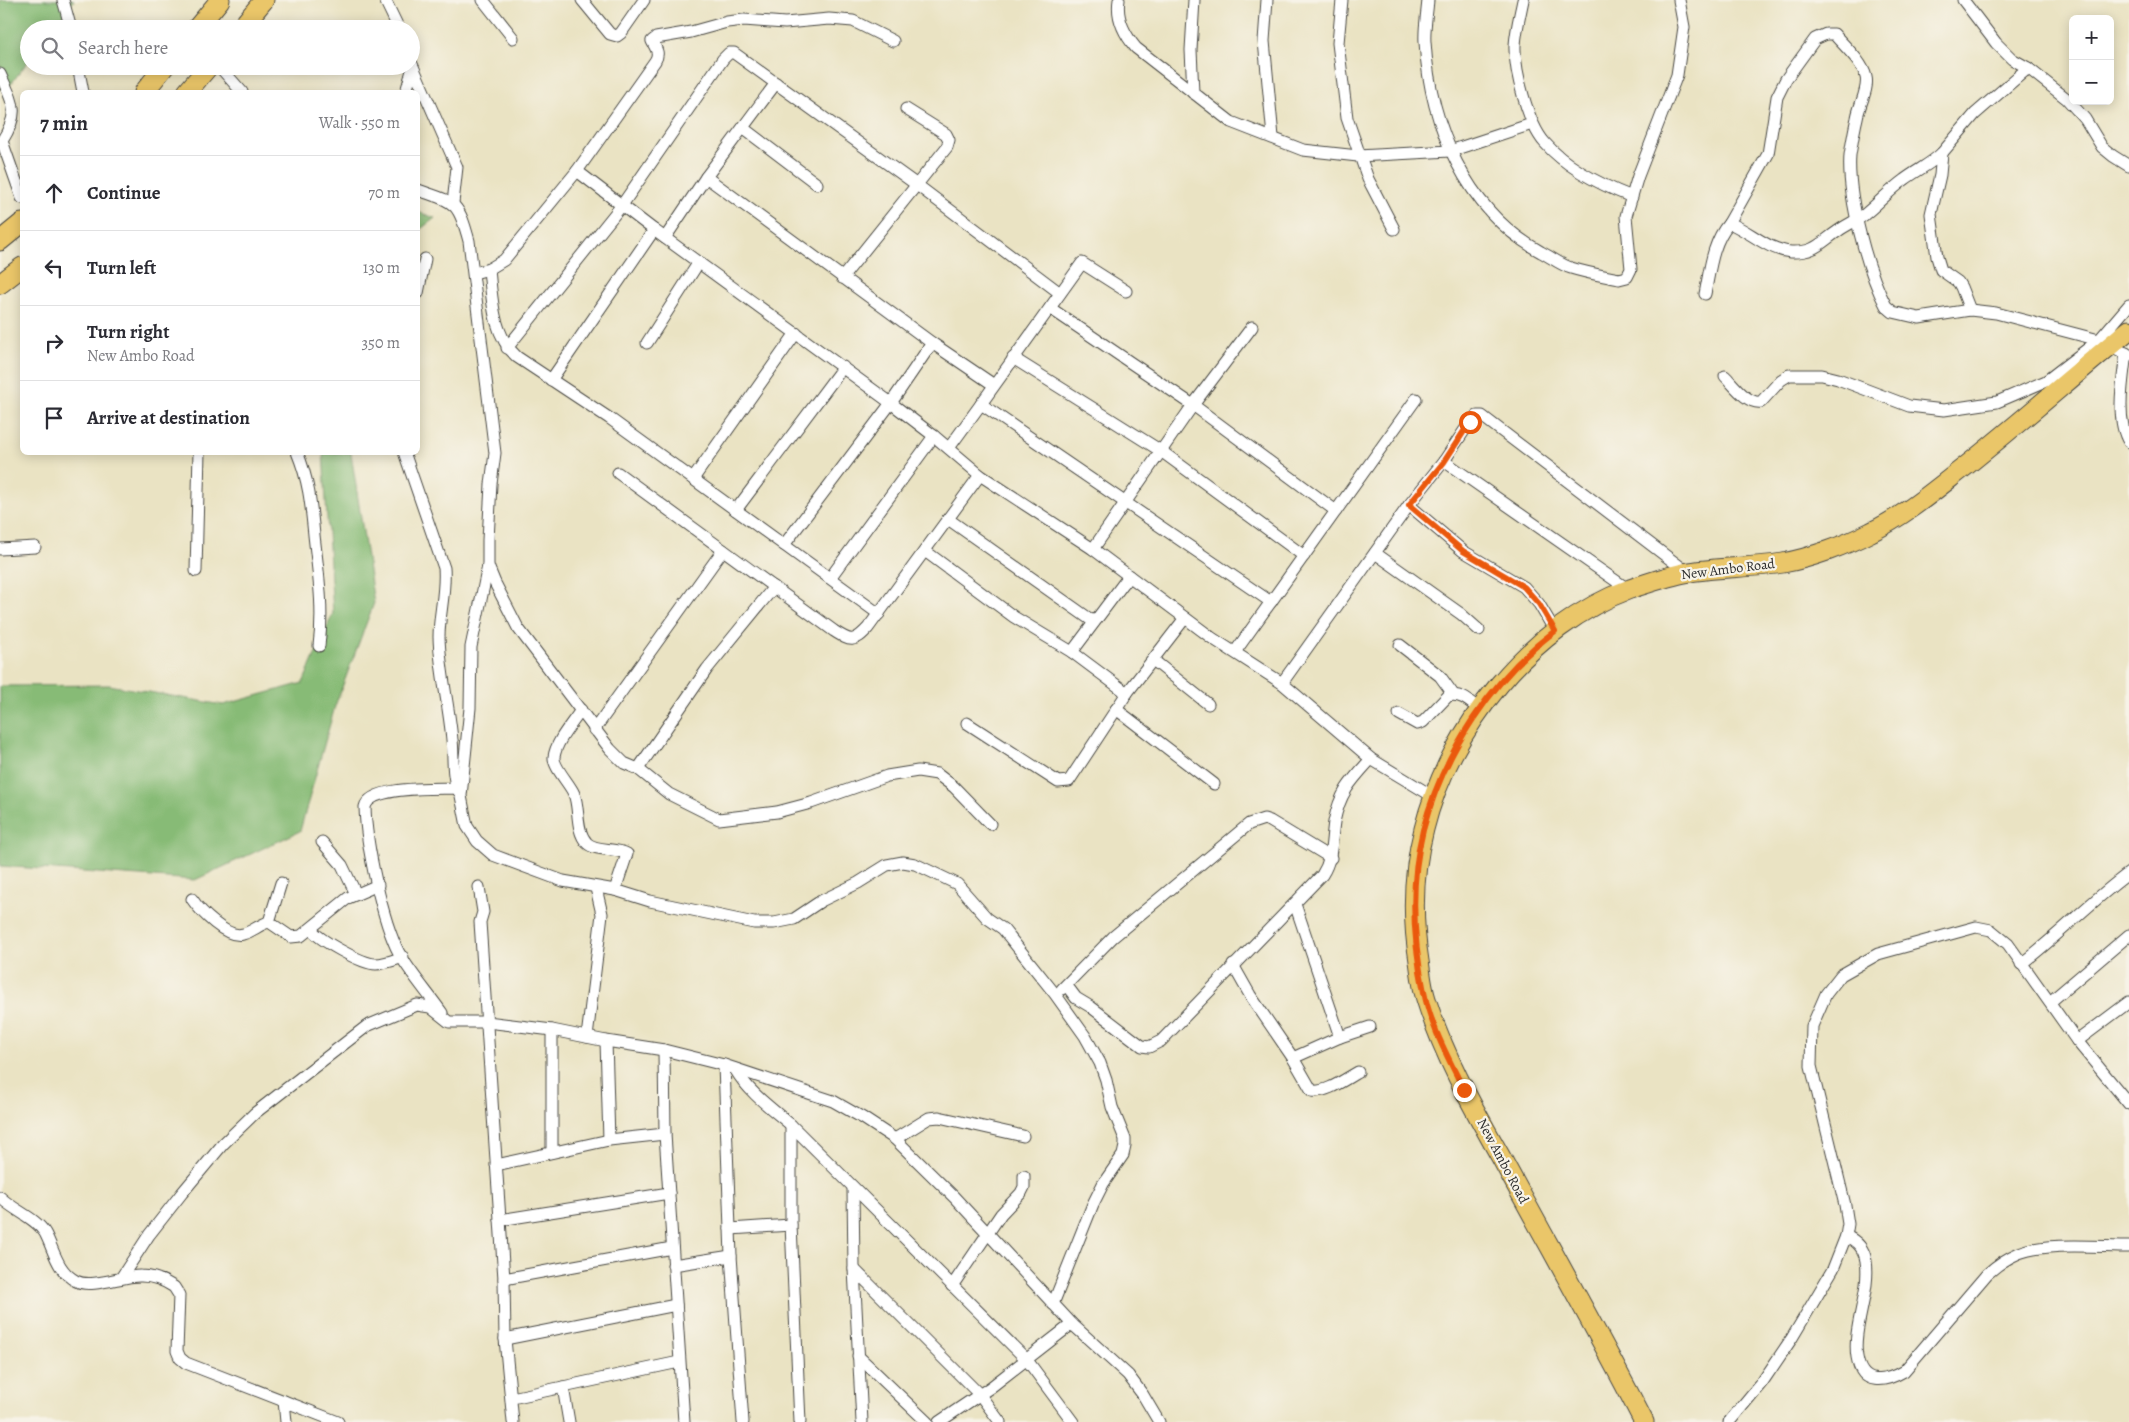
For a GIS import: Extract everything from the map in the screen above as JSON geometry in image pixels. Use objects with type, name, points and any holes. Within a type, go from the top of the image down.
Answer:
[{"type":"main road","points":[[203,20],[220,0]]},
{"type":"main road","points":[[247,20],[264,0]]},
{"type":"main road","points":[[146,90],[158,75]]},
{"type":"main road","points":[[188,90],[201,75]]},
{"type":"main road","points":[[0,241],[20,225]]},
{"type":"main road","points":[[0,284],[20,269]]},
{"type":"main road","name":"New Ambo Road","points":[[1644,1422],[1464,1090],[1437,1033],[1424,994],[1416,942],[1414,910],[1423,831],[1437,787],[1470,723],[1504,680],[1539,643],[1555,631],[1596,604],[1629,590],[1687,572],[1786,562],[1841,546],[1872,532],[1902,514],[1938,487],[2116,348],[2129,330]]},
{"type":"street","points":[[63,0],[69,20]]},
{"type":"street","points":[[385,0],[395,20]]},
{"type":"street","points":[[483,0],[512,38]]},
{"type":"street","points":[[582,0],[610,34],[617,36],[621,34],[644,0]]},
{"type":"street","points":[[1119,0],[1122,24],[1126,36],[1136,48],[1231,122],[1303,150],[1358,156],[1450,151],[1532,124]]},
{"type":"street","points":[[1193,93],[1194,0]]},
{"type":"street","points":[[1268,0],[1264,41],[1273,137]]},
{"type":"street","points":[[1342,0],[1338,43],[1347,118],[1358,156],[1394,229]]},
{"type":"street","points":[[1428,0],[1425,40],[1430,88],[1450,151],[1461,172],[1492,215],[1521,241],[1570,268],[1620,279],[1627,276],[1631,270],[1626,216],[1653,134],[1677,75],[1684,27],[1679,0]]},
{"type":"street","points":[[1524,0],[1518,20],[1515,55],[1525,104],[1532,124],[1544,143],[1575,169],[1632,197]]},
{"type":"street","points":[[1963,0],[1996,43],[2012,59],[2028,68],[2067,99],[2085,119],[2102,147],[2112,156],[2129,166]]},
{"type":"street","points":[[474,273],[489,269],[504,260],[577,171],[658,56],[652,41],[656,38],[691,32],[727,22],[785,23],[829,18],[853,21],[893,41]]},
{"type":"street","points":[[1705,294],[1713,254],[1721,234],[1768,154],[1777,98],[1786,79],[1815,39],[1826,34],[1834,34],[1866,76],[1866,83],[1856,118],[1850,156],[1857,220],[1866,255],[1886,306],[1893,312],[1920,318],[1970,310],[1996,312],[2116,348]]},
{"type":"street","points":[[508,348],[622,205],[729,53],[739,55],[917,185],[1060,293]]},
{"type":"street","points":[[1729,223],[1741,227],[1766,244],[1788,252],[1805,252],[1819,247],[1836,232],[1857,220],[1904,180],[1942,153],[1975,114],[2028,68]]},
{"type":"street","points":[[0,74],[15,106],[11,127],[1,140],[20,192]]},
{"type":"street","points":[[80,75],[83,90]]},
{"type":"street","points":[[227,75],[240,90]]},
{"type":"street","points":[[406,90],[410,75]]},
{"type":"street","points":[[417,75],[457,167],[453,203],[464,224],[474,273],[496,453],[491,484],[488,566],[471,647],[470,708],[459,792]]},
{"type":"street","points":[[665,238],[706,177],[776,83]]},
{"type":"street","points":[[842,278],[947,146],[949,140],[946,134],[906,109]]},
{"type":"street","points":[[743,128],[817,184]]},
{"type":"street","points":[[1942,153],[1940,175],[1932,214],[1937,257],[1941,270],[1958,282],[1970,310]]},
{"type":"street","points":[[577,171],[654,230],[891,403],[980,475],[1093,550],[1185,618],[1282,683],[1371,759],[1434,797]]},
{"type":"street","points":[[706,177],[842,278],[994,385]]},
{"type":"street","points":[[420,191],[453,203]]},
{"type":"street","points":[[551,380],[654,230]]},
{"type":"street","points":[[420,283],[425,259]]},
{"type":"street","points":[[647,343],[699,262]]},
{"type":"street","points":[[949,448],[1082,263],[1126,291]]},
{"type":"street","points":[[489,269],[492,302],[500,335],[508,348],[517,357],[609,418],[879,614]]},
{"type":"street","points":[[2129,305],[2116,348],[2122,392],[2123,428],[2129,442]]},
{"type":"street","points":[[1050,308],[1193,406],[1336,511]]},
{"type":"street","points":[[1093,550],[1125,501],[1252,327]]},
{"type":"street","points":[[693,479],[796,333]]},
{"type":"street","points":[[784,545],[891,403],[932,343]]},
{"type":"street","points":[[1725,376],[1749,399],[1756,402],[1761,402],[1781,380],[1789,375],[1822,375],[1838,379],[1909,406],[1944,410],[1997,402],[2116,348]]},
{"type":"street","points":[[1013,358],[1161,451],[1304,556]]},
{"type":"street","points":[[736,510],[843,367]]},
{"type":"street","points":[[1235,652],[1416,399]]},
{"type":"street","points":[[981,404],[1271,602]]},
{"type":"street","points":[[1282,683],[1409,505],[1444,462],[1470,422],[1477,416],[1482,416],[1687,572]]},
{"type":"street","points":[[830,578],[934,436]]},
{"type":"street","points":[[196,571],[199,455]]},
{"type":"street","points":[[298,455],[305,472],[311,499],[322,624],[319,646]]},
{"type":"street","points":[[405,455],[444,568],[444,589],[439,634],[440,664],[450,719],[459,792],[467,826],[477,841],[493,854],[563,881],[615,890],[650,900],[754,923],[774,923],[794,919],[821,900],[858,883],[887,865],[903,862],[915,864],[958,884],[987,918],[1003,929],[1055,994],[1085,1036],[1100,1063],[1112,1106],[1125,1139],[1125,1146],[1122,1155],[1103,1184],[1093,1204],[1053,1304]]},
{"type":"street","points":[[1444,462],[1629,590]]},
{"type":"street","points":[[618,473],[848,640],[860,637],[879,614],[980,475]]},
{"type":"street","points":[[1409,505],[1463,551],[1524,587],[1539,604],[1555,631]]},
{"type":"street","points":[[948,519],[1094,622]]},
{"type":"street","points":[[0,549],[35,547]]},
{"type":"street","points":[[594,730],[723,550]]},
{"type":"street","points":[[925,551],[1014,617],[1072,652],[1127,693]]},
{"type":"street","points":[[1375,553],[1461,614],[1480,630]]},
{"type":"street","points":[[488,566],[518,628],[555,679],[581,710],[594,730],[624,763],[638,769],[669,794],[719,819],[777,812],[812,804],[887,776],[918,771],[937,774],[954,787],[990,824]]},
{"type":"street","points":[[1072,652],[1129,576]]},
{"type":"street","points":[[638,769],[707,670],[774,587]]},
{"type":"street","points":[[967,723],[1058,782],[1064,783],[1069,781],[1127,693],[1185,618]]},
{"type":"street","points":[[1400,645],[1440,676],[1453,694]]},
{"type":"street","points":[[1153,660],[1208,704]]},
{"type":"street","points":[[1399,714],[1418,724],[1423,722],[1448,696],[1453,694],[1460,695],[1480,710]]},
{"type":"street","points":[[1116,709],[1214,784]]},
{"type":"street","points":[[581,710],[559,746],[555,755],[555,763],[573,791],[577,816],[587,842],[593,846],[627,854],[615,890]]},
{"type":"street","points":[[1067,986],[1076,998],[1103,1015],[1142,1046],[1149,1048],[1160,1041],[1322,875],[1329,865],[1331,858],[1334,823],[1339,803],[1347,786],[1371,759]]},
{"type":"street","points":[[449,1022],[402,957],[387,918],[378,884],[365,807],[369,800],[378,795],[400,790],[459,792]]},
{"type":"street","points":[[1055,994],[1067,986],[1088,961],[1113,937],[1249,824],[1264,819],[1270,821],[1331,858]]},
{"type":"street","points":[[322,842],[342,864],[356,894]]},
{"type":"street","points":[[2021,964],[2102,893],[2129,873]]},
{"type":"street","points":[[192,899],[208,919],[235,934],[245,934],[269,922],[281,882]]},
{"type":"street","points":[[269,922],[291,937],[301,936],[348,898],[378,884]]},
{"type":"street","points":[[479,886],[504,1280],[505,1340],[513,1422]]},
{"type":"street","points":[[587,1037],[602,914],[596,888]]},
{"type":"street","points":[[1295,904],[1340,1037]]},
{"type":"street","points":[[1728,1422],[1763,1381],[1792,1338],[1833,1269],[1846,1236],[1848,1224],[1845,1205],[1811,1066],[1812,1026],[1826,994],[1841,975],[1878,954],[1976,927],[1991,930],[2008,944],[2077,1041],[2129,1104]]},
{"type":"street","points":[[311,929],[322,940],[366,963],[381,964],[402,957]]},
{"type":"street","points":[[2050,1002],[2129,935]]},
{"type":"street","points":[[1234,965],[1250,994],[1314,1092],[1332,1086],[1358,1072]]},
{"type":"street","points":[[2077,1041],[2129,1002]]},
{"type":"street","points":[[121,1278],[149,1235],[182,1193],[223,1144],[255,1113],[367,1026],[417,1005],[430,1008],[449,1022],[487,1022],[552,1030],[664,1050],[724,1065],[833,1102],[864,1118],[895,1139],[988,1233],[1072,1324],[1128,1374],[1159,1422]]},
{"type":"street","points":[[1293,1058],[1340,1037],[1370,1028]]},
{"type":"street","points":[[552,1030],[552,1152]]},
{"type":"street","points":[[606,1041],[609,1140]]},
{"type":"street","points":[[664,1050],[669,1193],[684,1422]]},
{"type":"street","points":[[724,1065],[731,1256],[743,1422]]},
{"type":"street","points":[[735,1069],[743,1083],[754,1094],[791,1125],[1027,1360],[1073,1422]]},
{"type":"street","points":[[895,1139],[930,1118],[939,1118],[1023,1136]]},
{"type":"street","points":[[791,1125],[791,1225],[800,1422]]},
{"type":"street","points":[[496,1165],[609,1140],[666,1134]]},
{"type":"street","points":[[952,1286],[1001,1214],[1021,1193],[1024,1187],[1024,1176]]},
{"type":"street","points":[[853,1188],[854,1269],[862,1422]]},
{"type":"street","points":[[500,1220],[669,1193]]},
{"type":"street","points":[[0,1197],[11,1207],[39,1225],[45,1233],[56,1261],[76,1281],[85,1283],[141,1276],[174,1286],[179,1295],[177,1351],[180,1358],[186,1363],[338,1422]]},
{"type":"street","points":[[730,1228],[791,1225]]},
{"type":"street","points":[[1846,1236],[1854,1240],[1861,1247],[1866,1259],[1867,1272],[1857,1345],[1857,1358],[1861,1369],[1869,1377],[1879,1380],[1891,1379],[1904,1371],[1987,1274],[2003,1260],[2021,1252],[2053,1247],[2129,1247]]},
{"type":"street","points":[[504,1280],[672,1248]]},
{"type":"street","points":[[673,1265],[731,1256]]},
{"type":"street","points":[[854,1269],[980,1395],[1000,1422]]},
{"type":"street","points":[[505,1340],[676,1305]]},
{"type":"street","points":[[939,1422],[980,1395],[1072,1324]]},
{"type":"street","points":[[858,1356],[927,1422]]},
{"type":"street","points":[[512,1398],[679,1362]]},
{"type":"street","points":[[563,1387],[569,1422]]},
{"type":"street","points":[[284,1401],[286,1422]]},
{"type":"green space","points":[[0,0],[74,0],[59,20],[20,20],[20,72],[7,89],[0,89]]},
{"type":"green space","points":[[420,213],[435,218],[420,229]]},
{"type":"green space","points":[[323,455],[351,455],[374,603],[335,706],[300,831],[195,880],[0,866],[0,686],[109,685],[223,705],[303,683],[333,613]]},
{"type":"route","points":[[1464,1090],[1437,1033],[1424,994],[1416,942],[1414,910],[1423,831],[1437,787],[1470,723],[1504,680],[1539,643],[1555,631],[1532,594],[1524,587],[1463,551],[1444,537],[1409,505],[1444,462],[1470,422]]}]
